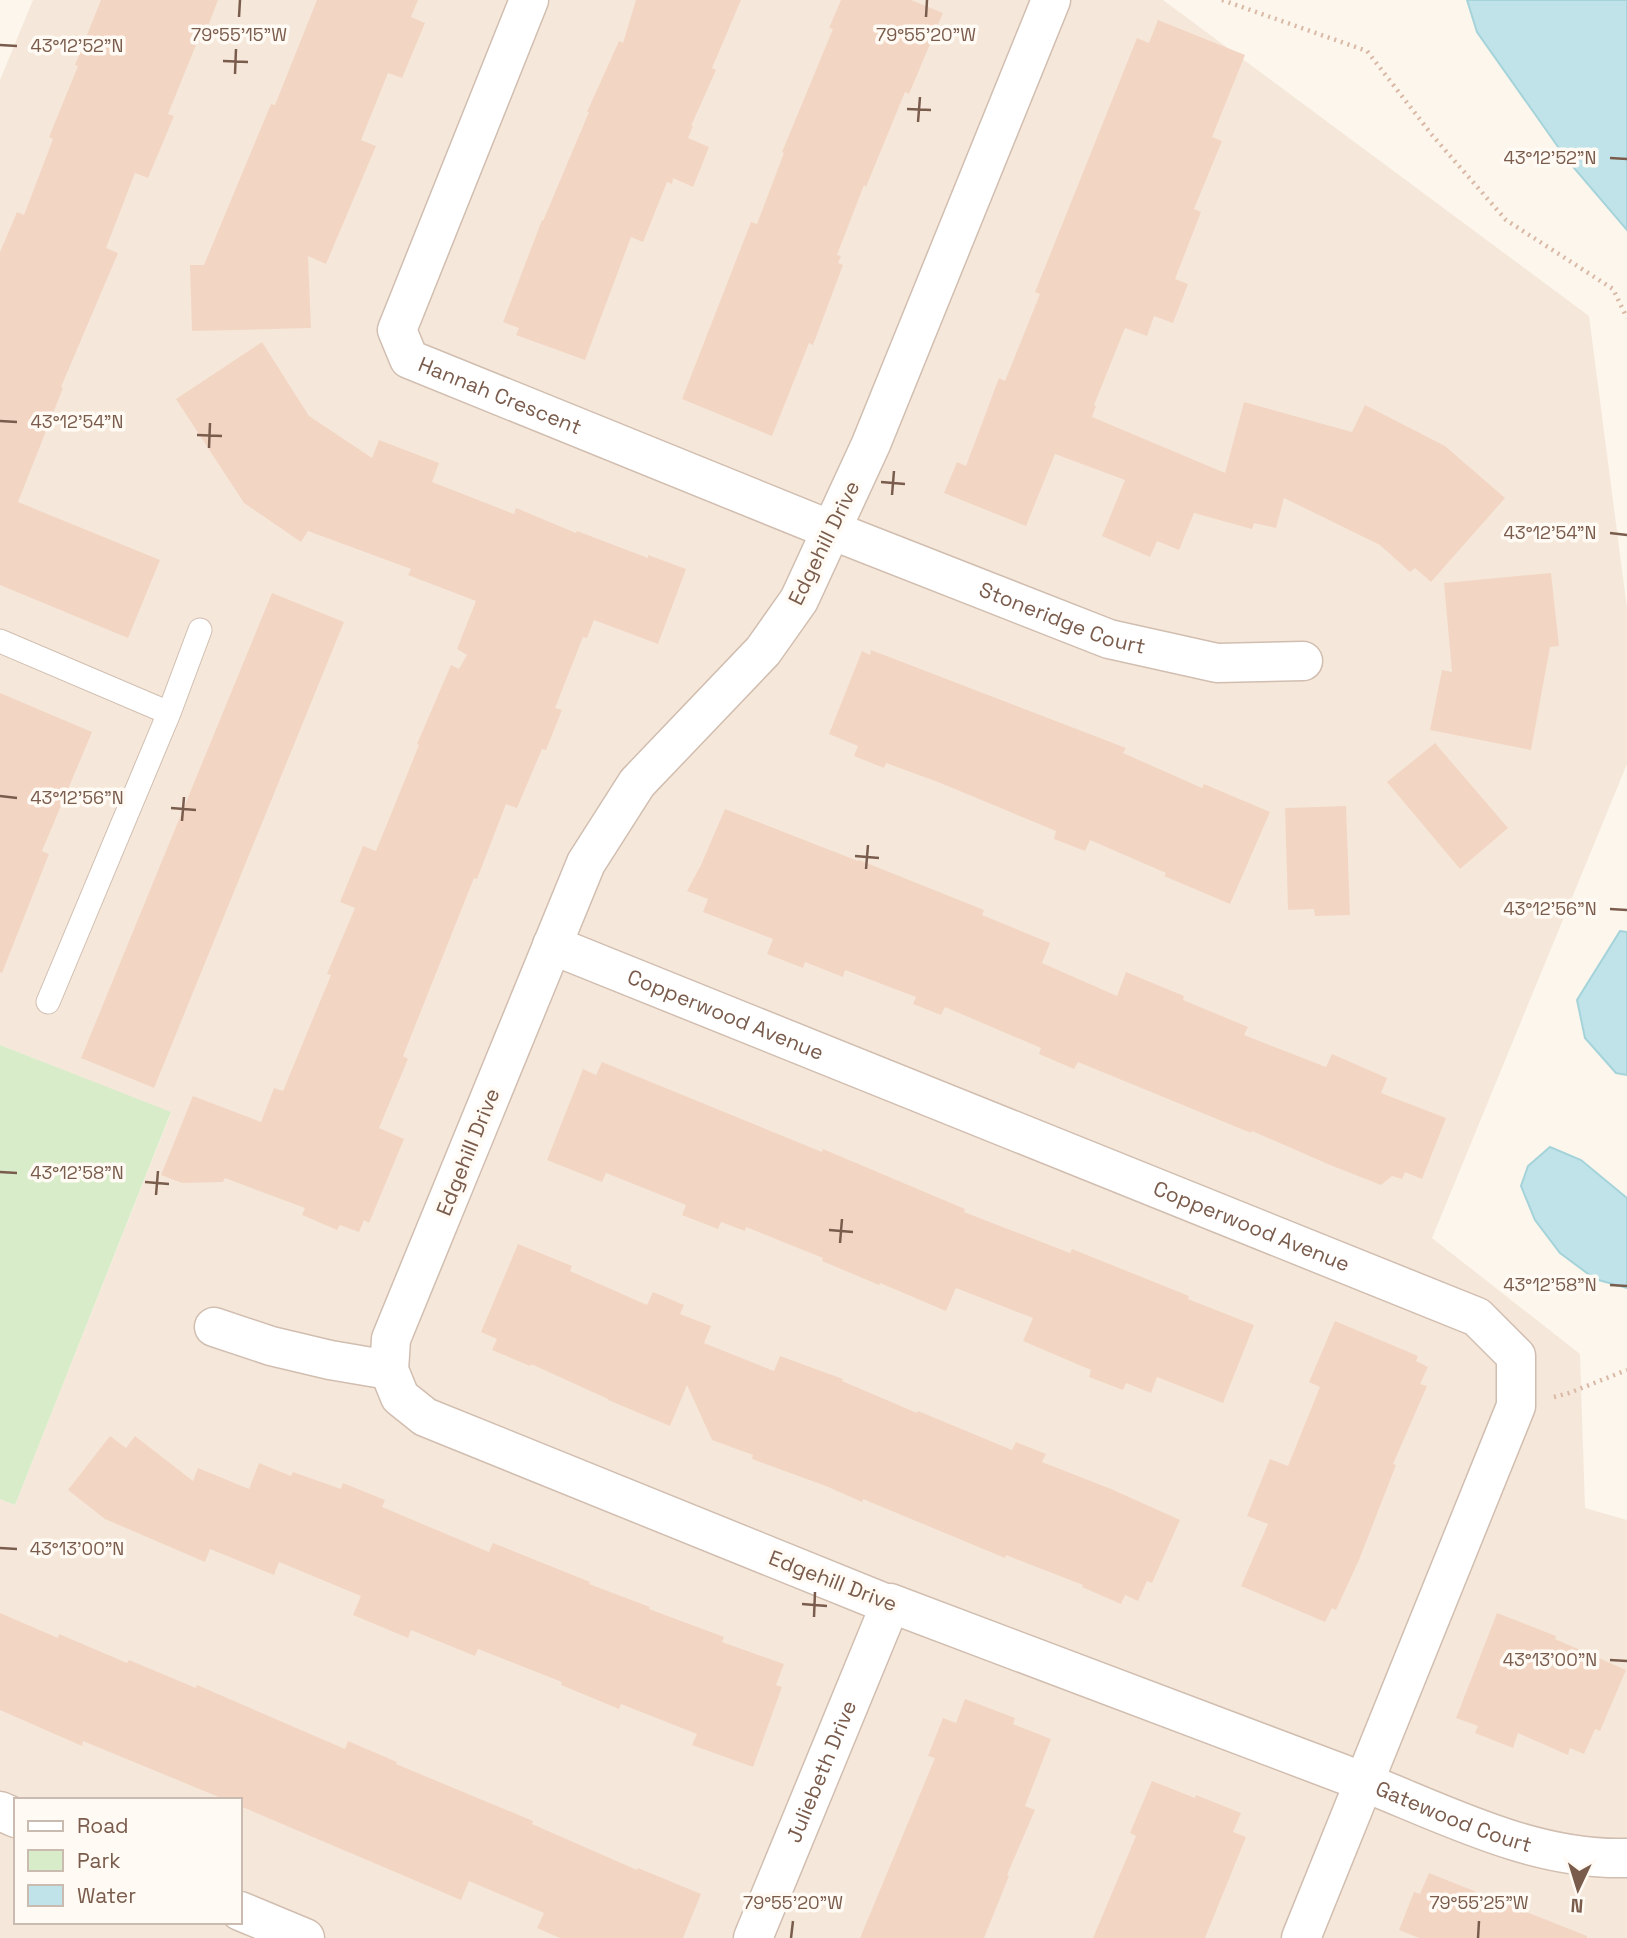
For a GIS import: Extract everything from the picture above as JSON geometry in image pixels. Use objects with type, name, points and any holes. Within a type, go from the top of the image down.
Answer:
[{"type":"street","name":"Hannah Crescent","points":[[529,0],[397,330],[409,359],[831,530]]},
{"type":"street","name":"Edgehill Drive","points":[[1051,0],[872,444],[799,600],[762,651],[636,783],[586,863],[391,1339],[389,1370],[400,1397],[425,1418],[890,1605],[1364,1782]]},
{"type":"street","name":"Stoneridge Court","points":[[831,530],[1109,639],[1217,663],[1303,661]]},
{"type":"street","name":"Copperwood Avenue","points":[[552,945],[1477,1317],[1516,1356],[1516,1406],[1301,1938]]},
{"type":"street","points":[[214,1327],[283,1349],[389,1370]]},
{"type":"street","name":"Juliebeth Drive","points":[[753,1938],[890,1605]]},
{"type":"street","name":"Gatewood Court","points":[[1364,1782],[1498,1836],[1548,1850],[1627,1858]]},
{"type":"street","points":[[242,1912],[305,1938]]},
{"type":"lane","points":[[48,1002],[169,713],[200,630]]},
{"type":"lane","points":[[0,641],[169,713]]},
{"type":"path","points":[[1222,0],[1367,51],[1432,135],[1506,220],[1613,289],[1627,318]]},
{"type":"path","points":[[1516,1406],[1569,1393],[1627,1370]]},
{"type":"shaded area","points":[[33,0],[1163,0],[1589,316],[1627,608],[1627,764],[1432,1238],[1580,1354],[1585,1508],[1627,1520],[1627,1938],[0,1938],[0,1499],[15,1505],[171,1113],[0,1045],[0,80]]},
{"type":"green space","points":[[0,1045],[171,1112],[15,1505],[0,1499]]},
{"type":"water","points":[[1467,0],[1627,0],[1627,230],[1568,161],[1477,32]]},
{"type":"water","points":[[1620,931],[1627,932],[1627,1075],[1616,1073],[1585,1038],[1577,1000]]},
{"type":"water","points":[[1550,1147],[1581,1160],[1627,1198],[1627,1288],[1595,1279],[1560,1253],[1535,1220],[1521,1186],[1528,1166]]},
{"type":"building","points":[[101,0],[218,0],[202,42],[198,40],[168,114],[174,116],[148,178],[135,173],[106,248],[118,253],[61,387],[63,388],[18,502],[160,560],[128,638],[0,585],[0,252],[17,212],[24,215],[53,139],[49,137]]},
{"type":"building","points":[[317,0],[418,0],[411,17],[425,23],[402,78],[388,73],[361,140],[376,146],[326,264],[308,256],[311,328],[192,331],[190,265],[204,265],[271,104],[275,105]]},
{"type":"building","points":[[636,0],[741,0],[712,68],[716,70],[691,126],[688,138],[709,147],[693,187],[673,178],[672,184],[667,182],[643,242],[631,237],[585,360],[516,335],[519,328],[503,322],[587,112],[619,41],[623,43]]},
{"type":"building","points":[[841,0],[911,0],[943,13],[909,94],[905,92],[866,187],[864,185],[837,255],[841,256],[838,263],[843,265],[813,345],[809,343],[772,436],[682,399],[751,222],[757,224],[784,153],[782,152],[833,29],[829,28]]},
{"type":"building","points":[[1158,20],[1245,55],[1212,137],[1222,141],[1194,209],[1201,212],[1175,279],[1188,284],[1173,323],[1154,316],[1147,336],[1125,328],[1094,405],[1096,406],[1092,417],[1225,473],[1244,402],[1352,432],[1365,405],[1445,446],[1505,498],[1431,582],[1415,568],[1410,572],[1380,545],[1284,498],[1276,528],[1254,523],[1252,529],[1194,513],[1179,550],[1157,541],[1150,557],[1102,536],[1125,480],[1055,454],[1026,526],[944,493],[957,462],[966,466],[999,378],[1005,381],[1040,294],[1035,292],[1137,38],[1149,43]]},
{"type":"building","points":[[262,342],[309,416],[372,458],[379,440],[439,463],[432,482],[514,514],[516,508],[576,533],[577,531],[648,558],[648,555],[686,569],[658,644],[594,620],[587,638],[583,637],[555,708],[562,710],[546,750],[542,749],[517,808],[506,804],[403,1056],[408,1059],[379,1128],[404,1139],[369,1223],[364,1220],[359,1232],[340,1225],[337,1230],[302,1215],[305,1208],[225,1178],[223,1182],[182,1183],[161,1175],[193,1096],[261,1122],[274,1088],[283,1091],[331,975],[327,974],[355,908],[340,902],[363,846],[376,851],[451,665],[459,669],[467,655],[457,649],[476,601],[408,575],[411,569],[308,531],[301,542],[244,503],[176,399]]},
{"type":"building","points":[[1551,573],[1559,646],[1550,647],[1531,750],[1430,730],[1442,670],[1452,672],[1444,583]]},
{"type":"building","points":[[272,593],[344,622],[154,1088],[81,1058]]},
{"type":"building","points":[[871,650],[1126,748],[1123,753],[1202,788],[1204,784],[1270,812],[1230,904],[1090,840],[1085,851],[1054,839],[1056,831],[938,782],[886,763],[884,768],[854,756],[858,746],[829,734],[862,651],[870,655]]},
{"type":"building","points":[[0,693],[92,732],[42,851],[49,854],[2,973],[0,972]]},
{"type":"building","points":[[1435,743],[1508,828],[1460,869],[1387,782]]},
{"type":"building","points":[[1346,806],[1350,915],[1315,916],[1314,909],[1288,910],[1285,808]]},
{"type":"building","points":[[725,809],[984,910],[982,915],[1050,943],[1042,963],[1117,996],[1126,972],[1248,1027],[1244,1035],[1326,1067],[1332,1054],[1387,1078],[1381,1093],[1446,1118],[1422,1179],[1405,1172],[1402,1179],[1392,1176],[1381,1185],[1078,1062],[1074,1069],[1039,1054],[1041,1048],[945,1007],[941,1015],[913,1004],[916,997],[845,970],[843,977],[805,962],[803,968],[767,954],[773,939],[703,912],[708,899],[687,891]]},
{"type":"building","points":[[602,1062],[822,1152],[823,1149],[965,1209],[964,1212],[1070,1253],[1072,1249],[1254,1325],[1223,1403],[1157,1377],[1151,1393],[1126,1383],[1123,1390],[1089,1377],[1091,1370],[1023,1341],[1033,1318],[956,1288],[946,1311],[746,1227],[745,1231],[721,1222],[718,1229],[682,1215],[686,1205],[606,1173],[602,1182],[547,1160],[583,1069],[596,1075]]},
{"type":"building","points":[[518,1244],[572,1266],[570,1271],[647,1305],[653,1292],[684,1305],[680,1314],[711,1326],[704,1343],[774,1371],[780,1356],[843,1379],[842,1381],[917,1413],[918,1411],[1012,1450],[1016,1442],[1046,1454],[1042,1462],[1180,1520],[1152,1583],[1147,1581],[1138,1601],[1125,1595],[1121,1604],[1082,1587],[1083,1585],[1006,1555],[1005,1558],[863,1499],[862,1502],[752,1459],[753,1455],[712,1440],[687,1385],[670,1426],[531,1364],[530,1366],[492,1350],[497,1339],[481,1332]]},
{"type":"building","points":[[1335,1321],[1418,1356],[1416,1361],[1428,1367],[1420,1384],[1427,1386],[1393,1464],[1396,1465],[1359,1560],[1336,1610],[1332,1608],[1325,1622],[1241,1586],[1268,1524],[1247,1516],[1270,1459],[1288,1466],[1320,1387],[1309,1382]]},
{"type":"building","points":[[110,1436],[126,1448],[135,1436],[193,1481],[198,1468],[249,1489],[259,1463],[291,1476],[293,1472],[341,1489],[343,1483],[385,1500],[382,1507],[489,1552],[493,1543],[650,1607],[649,1609],[724,1637],[722,1642],[784,1664],[776,1685],[782,1687],[753,1767],[692,1745],[697,1734],[621,1704],[619,1709],[561,1685],[562,1682],[478,1649],[475,1656],[411,1630],[408,1638],[353,1615],[361,1596],[279,1562],[274,1575],[210,1549],[205,1562],[105,1519],[68,1490]]},
{"type":"building","points":[[0,1613],[58,1638],[59,1634],[127,1663],[129,1660],[196,1688],[197,1685],[345,1749],[348,1741],[533,1821],[532,1824],[637,1870],[638,1868],[701,1894],[683,1938],[560,1938],[537,1928],[544,1913],[469,1881],[461,1900],[242,1807],[242,1798],[221,1798],[83,1741],[82,1746],[0,1710]]},
{"type":"building","points":[[1497,1613],[1556,1636],[1555,1639],[1626,1670],[1600,1731],[1595,1729],[1584,1754],[1570,1748],[1568,1755],[1518,1733],[1513,1748],[1475,1733],[1478,1726],[1456,1718]]},
{"type":"building","points":[[965,1699],[1015,1718],[1013,1724],[1051,1739],[1025,1806],[1035,1810],[984,1938],[860,1938],[935,1758],[928,1756],[943,1718],[956,1723]]},
{"type":"building","points":[[1152,1781],[1241,1813],[1233,1832],[1246,1837],[1205,1938],[1093,1938],[1136,1836],[1130,1833]]},
{"type":"building","points":[[1429,1873],[1587,1938],[1419,1938],[1399,1930],[1414,1892],[1420,1894]]}]
